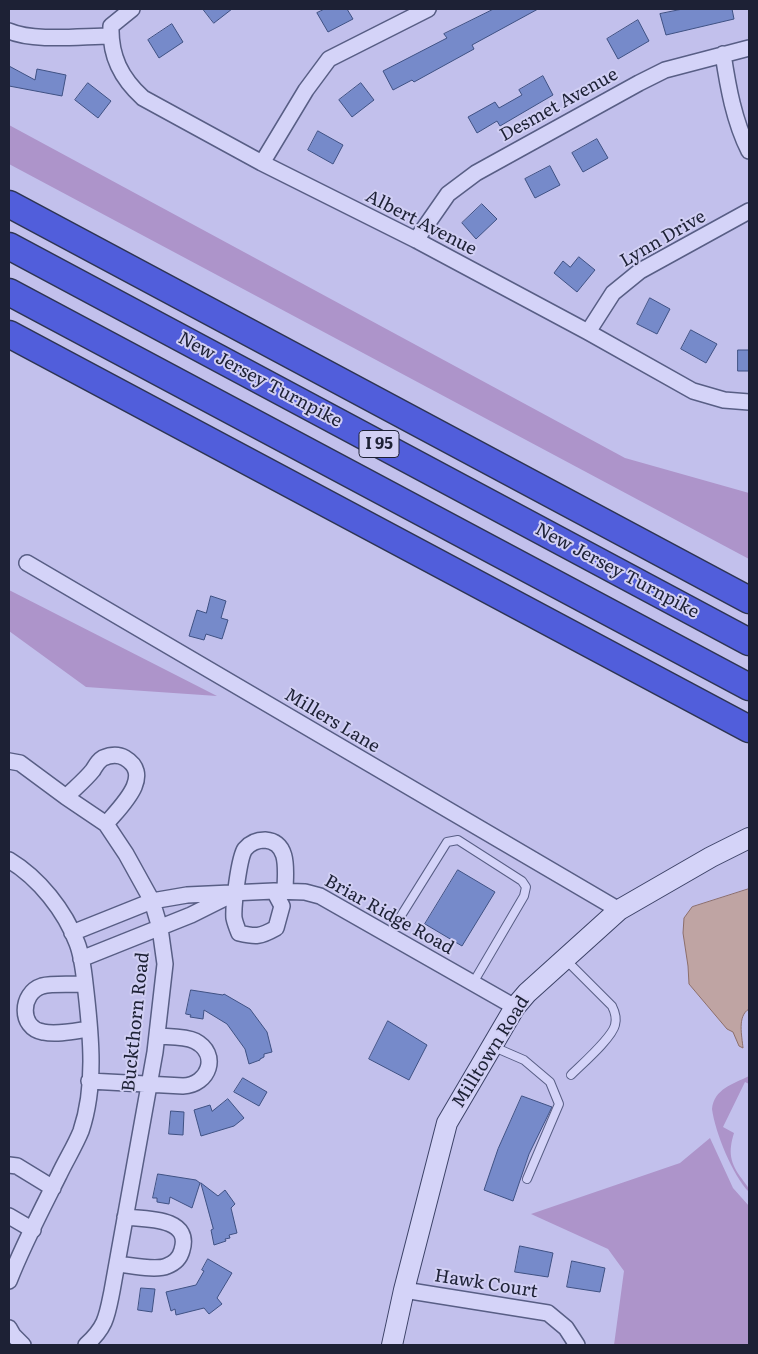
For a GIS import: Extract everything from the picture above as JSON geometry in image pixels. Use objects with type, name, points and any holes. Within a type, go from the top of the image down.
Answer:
[{"type":"highway","name":"New Jersey Turnpike","points":[[9,204],[749,600]]},
{"type":"highway","name":"New Jersey Turnpike","points":[[9,246],[749,642]]},
{"type":"highway","name":"I 95","points":[[9,292],[749,687]]},
{"type":"highway","points":[[9,334],[749,729]]},
{"type":"street","points":[[9,31],[19,36],[110,36],[111,26],[132,9]]},
{"type":"street","points":[[262,163],[306,90],[329,59],[428,9]]},
{"type":"street","name":"Albert Avenue","points":[[110,36],[115,60],[122,75],[143,98],[262,163],[416,240],[588,332],[693,391],[724,400],[749,402]]},
{"type":"street","name":"Desmet Avenue","points":[[416,240],[448,194],[476,173],[665,70],[749,48]]},
{"type":"street","points":[[723,54],[729,93],[742,137],[749,151]]},
{"type":"street","name":"Lynn Drive","points":[[588,332],[612,293],[640,271],[749,211]]},
{"type":"street","name":"Millers Lane","points":[[27,563],[618,910]]},
{"type":"street","points":[[66,797],[93,770],[98,762],[113,755],[122,756],[130,762],[136,770],[137,776],[133,791],[106,824]]},
{"type":"street","name":"Buckthorn Road","points":[[9,761],[20,763],[106,824],[126,854],[152,901],[160,928],[164,964],[157,1036],[149,1084],[106,1316],[98,1334],[86,1345]]},
{"type":"street","name":"Milltown Road","points":[[392,1345],[404,1290],[447,1123],[515,1007],[527,993],[618,910],[711,857],[749,838]]},
{"type":"street","points":[[258,840],[268,840],[277,844],[282,849],[285,858],[280,891],[282,906],[276,928],[264,935],[253,936],[239,933],[234,917],[236,892],[243,851],[250,844],[258,840]]},
{"type":"street","points":[[9,860],[22,868],[47,893],[64,917],[78,944],[85,984],[91,1063],[87,1100],[80,1130],[9,1281]]},
{"type":"street","name":"Briar Ridge Road","points":[[81,959],[191,915],[236,892]]},
{"type":"street","name":"Briar Ridge Road","points":[[72,933],[152,901],[196,894],[305,892],[320,896],[515,1007]]},
{"type":"street","points":[[85,984],[43,986],[34,990],[27,998],[25,1015],[29,1024],[42,1032],[52,1033],[89,1029]]},
{"type":"street","points":[[89,1081],[190,1086],[199,1082],[206,1075],[209,1066],[208,1056],[204,1047],[196,1041],[157,1036]]},
{"type":"street","points":[[9,1165],[17,1166],[53,1188]]},
{"type":"street","points":[[9,1216],[32,1230]]},
{"type":"street","points":[[117,1264],[166,1267],[175,1262],[180,1256],[183,1247],[182,1237],[178,1228],[170,1222],[125,1217]]},
{"type":"street","name":"Hawk Court","points":[[404,1290],[548,1313],[566,1328],[577,1345]]},
{"type":"street","points":[[9,1328],[23,1345]]},
{"type":"lane","points":[[389,935],[447,842],[458,840],[522,881],[526,887],[524,896],[473,983]]},
{"type":"lane","points":[[565,959],[612,1006],[616,1014],[615,1026],[611,1035],[571,1075]]},
{"type":"lane","points":[[492,1046],[524,1060],[550,1082],[559,1104],[528,1179]]},
{"type":"shaded area","points":[[9,125],[625,458],[749,493],[749,559],[9,164]]},
{"type":"shaded area","points":[[9,590],[217,696],[86,687],[9,631]]},
{"type":"shaded area","points":[[749,889],[749,1009],[745,1012],[742,1021],[743,1048],[739,1046],[733,1032],[727,1029],[689,984],[683,933],[684,918],[692,907]]},
{"type":"shaded area","points":[[749,1076],[749,1084],[745,1082],[723,1127],[734,1133],[731,1157],[749,1192],[731,1165],[717,1129],[712,1109],[720,1092]]},
{"type":"shaded area","points":[[710,1138],[733,1188],[749,1206],[749,1345],[614,1345],[624,1271],[608,1249],[531,1214],[680,1163]]},
{"type":"building","points":[[203,9],[232,9],[214,23]]},
{"type":"building","points":[[325,9],[347,9],[353,19],[328,32],[317,13]]},
{"type":"building","points":[[494,9],[538,9],[472,45],[474,49],[414,82],[412,80],[393,90],[383,71],[447,38],[444,34]]},
{"type":"building","points":[[683,9],[732,9],[734,19],[666,35],[660,14]]},
{"type":"building","points":[[638,20],[649,41],[618,59],[607,39]]},
{"type":"building","points":[[172,24],[183,42],[159,58],[148,40]]},
{"type":"building","points":[[9,66],[35,80],[37,69],[66,75],[62,96],[9,86]]},
{"type":"building","points":[[543,76],[553,95],[500,126],[497,121],[477,133],[468,117],[495,102],[499,108],[522,95],[519,90]]},
{"type":"building","points":[[88,83],[111,101],[98,118],[75,100]]},
{"type":"building","points":[[361,83],[374,100],[352,117],[339,100]]},
{"type":"building","points":[[318,131],[343,145],[333,164],[308,150]]},
{"type":"building","points":[[597,139],[608,158],[583,172],[572,153]]},
{"type":"building","points":[[550,166],[560,185],[535,198],[525,179]]},
{"type":"building","points":[[482,204],[497,219],[476,239],[462,223]]},
{"type":"building","points":[[579,257],[595,270],[577,292],[554,273],[563,261],[570,267]]},
{"type":"building","points":[[650,298],[670,309],[657,334],[637,324]]},
{"type":"building","points":[[691,330],[717,344],[706,363],[681,349]]},
{"type":"building","points":[[738,350],[749,350],[749,371],[738,371]]},
{"type":"building","points":[[211,596],[226,601],[221,618],[228,620],[222,639],[206,634],[204,640],[189,636],[197,610],[206,613]]},
{"type":"building","points":[[458,870],[495,892],[462,946],[425,924]]},
{"type":"building","points":[[191,990],[224,994],[250,1009],[267,1032],[272,1052],[264,1054],[264,1057],[260,1060],[249,1064],[245,1049],[227,1024],[204,1010],[203,1019],[190,1017],[191,1015],[186,1014]]},
{"type":"building","points":[[388,1021],[427,1045],[409,1080],[369,1059]]},
{"type":"building","points":[[243,1078],[267,1092],[259,1106],[234,1092]]},
{"type":"building","points":[[522,1096],[552,1107],[529,1154],[513,1201],[484,1190],[498,1149]]},
{"type":"building","points":[[228,1099],[244,1118],[234,1126],[201,1136],[194,1110],[210,1105],[212,1111]]},
{"type":"building","points":[[171,1111],[184,1112],[183,1135],[169,1134]]},
{"type":"building","points":[[158,1174],[196,1180],[200,1183],[192,1208],[170,1197],[169,1204],[157,1202],[157,1198],[153,1198]]},
{"type":"building","points":[[201,1183],[218,1196],[225,1190],[235,1204],[231,1208],[237,1233],[229,1235],[230,1238],[225,1239],[226,1241],[214,1245],[211,1230],[213,1229]]},
{"type":"building","points":[[520,1246],[553,1253],[548,1277],[515,1272]]},
{"type":"building","points":[[208,1259],[232,1273],[217,1298],[222,1304],[209,1314],[204,1308],[176,1315],[175,1309],[171,1311],[166,1292],[196,1285]]},
{"type":"building","points":[[572,1261],[605,1268],[600,1292],[567,1287]]},
{"type":"building","points":[[141,1288],[155,1289],[152,1312],[138,1310]]}]
